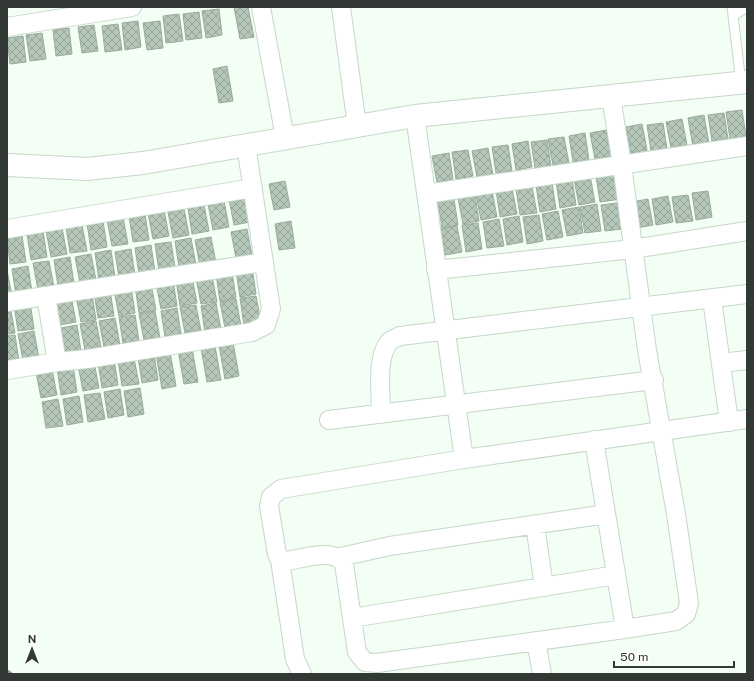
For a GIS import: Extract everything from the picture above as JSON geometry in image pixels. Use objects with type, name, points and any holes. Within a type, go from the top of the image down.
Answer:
[{"type":"street","points":[[7,27],[132,7]]},
{"type":"street","points":[[261,7],[285,138]]},
{"type":"street","points":[[341,7],[357,126]]},
{"type":"street","points":[[7,165],[87,170],[143,162],[415,116],[611,97],[744,82]]},
{"type":"street","points":[[340,557],[344,564],[357,652],[371,669],[536,641],[676,621],[686,614],[689,603],[676,514],[641,308],[622,165],[611,97]]},
{"type":"street","points":[[415,116],[464,459]]},
{"type":"street","points":[[7,370],[87,359],[252,332],[266,324],[271,309],[246,145]]},
{"type":"street","points":[[426,194],[747,146]]},
{"type":"street","points":[[7,229],[253,188]]},
{"type":"street","points":[[436,270],[633,249],[747,232]]},
{"type":"street","points":[[7,302],[264,262]]},
{"type":"street","points":[[381,414],[381,364],[383,352],[390,341],[400,336],[712,300],[747,294]]},
{"type":"street","points":[[46,296],[58,362]]},
{"type":"street","points":[[712,300],[728,422]]},
{"type":"street","points":[[721,363],[747,360]]},
{"type":"street","points":[[329,420],[654,380]]},
{"type":"street","points":[[302,674],[295,659],[270,506],[271,497],[281,489],[464,459],[747,419]]},
{"type":"street","points":[[594,440],[625,629]]},
{"type":"street","points":[[280,560],[286,561],[330,554],[340,557],[390,546],[606,514]]},
{"type":"street","points":[[535,525],[544,587]]},
{"type":"street","points":[[352,618],[616,575]]},
{"type":"street","points":[[536,641],[542,674]]},
{"type":"lane","points":[[744,82],[733,11],[747,7]]},
{"type":"building","points":[[234,7],[248,7],[254,37],[240,39]]},
{"type":"building","points":[[219,9],[222,35],[206,38],[202,11]]},
{"type":"building","points":[[199,12],[202,38],[186,40],[183,14]]},
{"type":"building","points":[[179,14],[183,41],[166,43],[163,16]]},
{"type":"building","points":[[138,21],[141,47],[125,50],[122,23]]},
{"type":"building","points":[[160,21],[163,48],[147,50],[143,23]]},
{"type":"building","points":[[118,24],[122,50],[105,52],[102,26]]},
{"type":"building","points":[[94,25],[98,51],[82,53],[78,27]]},
{"type":"building","points":[[69,28],[72,54],[56,56],[53,30]]},
{"type":"building","points":[[42,33],[46,59],[30,61],[26,35]]},
{"type":"building","points":[[23,36],[26,62],[10,64],[7,38]]},
{"type":"building","points":[[227,66],[233,101],[219,103],[213,69]]},
{"type":"building","points":[[742,110],[746,136],[730,139],[726,112]]},
{"type":"building","points":[[724,113],[728,139],[712,141],[708,115]]},
{"type":"building","points":[[704,115],[709,144],[693,147],[688,118]]},
{"type":"building","points":[[682,119],[687,145],[671,148],[666,122]]},
{"type":"building","points":[[663,123],[667,149],[651,151],[647,125]]},
{"type":"building","points":[[642,124],[647,150],[631,153],[626,127]]},
{"type":"building","points":[[606,130],[611,156],[595,159],[590,133]]},
{"type":"building","points":[[585,133],[589,160],[573,162],[569,136]]},
{"type":"building","points":[[564,137],[569,163],[553,165],[548,139]]},
{"type":"building","points":[[547,140],[551,166],[535,168],[531,142]]},
{"type":"building","points":[[528,141],[532,167],[516,170],[512,144]]},
{"type":"building","points":[[508,145],[512,171],[496,173],[492,147]]},
{"type":"building","points":[[488,148],[493,175],[477,177],[472,151]]},
{"type":"building","points":[[468,150],[473,176],[456,179],[452,152]]},
{"type":"building","points":[[449,153],[453,179],[437,182],[432,156]]},
{"type":"building","points":[[617,173],[621,199],[600,202],[596,176]]},
{"type":"building","points":[[590,176],[595,202],[579,205],[574,179]]},
{"type":"building","points":[[572,179],[576,205],[560,208],[556,181]]},
{"type":"building","points":[[285,181],[290,207],[274,210],[269,184]]},
{"type":"building","points":[[552,183],[556,209],[540,212],[536,185]]},
{"type":"building","points":[[532,187],[537,213],[520,215],[516,189]]},
{"type":"building","points":[[512,188],[517,214],[500,217],[496,190]]},
{"type":"building","points":[[492,191],[497,217],[481,220],[476,194]]},
{"type":"building","points":[[708,191],[712,217],[696,220],[692,193]]},
{"type":"building","points":[[475,195],[479,221],[463,224],[458,198]]},
{"type":"building","points":[[688,195],[693,221],[676,223],[672,197]]},
{"type":"building","points":[[245,196],[250,222],[234,225],[229,199]]},
{"type":"building","points":[[668,196],[673,222],[656,225],[652,199]]},
{"type":"building","points":[[454,199],[458,225],[442,228],[438,201]]},
{"type":"building","points":[[648,199],[653,225],[637,228],[632,202]]},
{"type":"building","points":[[224,201],[229,227],[213,230],[208,204]]},
{"type":"building","points":[[617,203],[622,229],[605,231],[601,205]]},
{"type":"building","points":[[597,204],[601,231],[585,233],[580,207]]},
{"type":"building","points":[[204,205],[209,231],[192,234],[188,208]]},
{"type":"building","points":[[579,207],[583,233],[567,236],[562,210]]},
{"type":"building","points":[[184,209],[189,235],[173,238],[168,212]]},
{"type":"building","points":[[164,210],[169,236],[153,239],[148,213]]},
{"type":"building","points":[[558,211],[563,237],[547,240],[542,214]]},
{"type":"building","points":[[145,214],[149,240],[133,242],[129,216]]},
{"type":"building","points":[[539,215],[543,241],[527,244],[523,217]]},
{"type":"building","points":[[519,216],[523,242],[507,245],[503,219]]},
{"type":"building","points":[[123,217],[128,244],[112,246],[107,220]]},
{"type":"building","points":[[499,219],[504,246],[487,248],[483,222]]},
{"type":"building","points":[[103,221],[107,247],[91,250],[87,223]]},
{"type":"building","points":[[291,221],[295,248],[279,250],[275,224]]},
{"type":"building","points":[[478,223],[482,249],[466,252],[462,225]]},
{"type":"building","points":[[82,225],[87,251],[70,253],[66,227]]},
{"type":"building","points":[[457,226],[462,252],[445,255],[441,229]]},
{"type":"building","points":[[62,228],[67,254],[51,257],[46,231]]},
{"type":"building","points":[[247,229],[252,256],[236,258],[231,232]]},
{"type":"building","points":[[43,231],[47,257],[31,260],[27,234]]},
{"type":"building","points":[[22,236],[26,262],[10,264],[7,238]]},
{"type":"building","points":[[211,237],[216,263],[200,266],[195,240]]},
{"type":"building","points":[[191,238],[196,265],[179,267],[175,241]]},
{"type":"building","points":[[171,242],[175,268],[159,271],[155,244]]},
{"type":"building","points":[[151,245],[155,272],[139,274],[135,248]]},
{"type":"building","points":[[131,249],[135,276],[119,278],[115,252]]},
{"type":"building","points":[[111,250],[115,277],[99,280],[95,253]]},
{"type":"building","points":[[91,254],[96,280],[80,283],[75,257]]},
{"type":"building","points":[[70,257],[74,284],[58,286],[54,260]]},
{"type":"building","points":[[49,261],[54,287],[38,290],[33,263]]},
{"type":"building","points":[[28,266],[32,292],[16,295],[12,269]]},
{"type":"building","points":[[252,268],[256,294],[240,297],[236,271]]},
{"type":"building","points":[[7,270],[12,296],[7,297]]},
{"type":"building","points":[[232,272],[236,298],[220,301],[216,274]]},
{"type":"building","points":[[212,276],[217,302],[201,304],[196,278]]},
{"type":"building","points":[[192,277],[197,303],[180,306],[176,280]]},
{"type":"building","points":[[173,280],[177,306],[161,309],[156,283]]},
{"type":"building","points":[[151,284],[156,310],[139,313],[135,286]]},
{"type":"building","points":[[131,287],[135,313],[119,316],[114,290]]},
{"type":"building","points":[[110,290],[114,316],[98,318],[94,292]]},
{"type":"building","points":[[92,294],[96,320],[81,322],[76,296]]},
{"type":"building","points":[[71,296],[76,322],[60,325],[56,299]]},
{"type":"building","points":[[256,296],[261,322],[244,325],[240,298]]},
{"type":"building","points":[[236,299],[241,326],[225,328],[220,302]]},
{"type":"building","points":[[30,302],[34,329],[18,331],[14,305]]},
{"type":"building","points":[[216,303],[221,329],[205,332],[201,306]]},
{"type":"building","points":[[196,305],[201,331],[185,333],[180,307]]},
{"type":"building","points":[[10,306],[15,333],[7,334],[7,307]]},
{"type":"building","points":[[177,308],[181,334],[165,337],[161,311]]},
{"type":"building","points":[[155,311],[160,338],[144,340],[139,314]]},
{"type":"building","points":[[135,315],[139,341],[123,343],[119,317]]},
{"type":"building","points":[[115,318],[120,345],[104,347],[99,321]]},
{"type":"building","points":[[96,321],[101,347],[85,350],[80,324]]},
{"type":"building","points":[[77,325],[81,351],[65,354],[61,328]]},
{"type":"building","points":[[34,331],[39,358],[23,360],[18,334]]},
{"type":"building","points":[[15,335],[19,361],[7,363],[7,336]]},
{"type":"building","points":[[233,342],[239,376],[225,379],[219,345]]},
{"type":"building","points":[[215,346],[221,380],[207,382],[201,348]]},
{"type":"building","points":[[192,348],[198,382],[184,384],[178,350]]},
{"type":"building","points":[[170,352],[176,386],[162,389],[156,354]]},
{"type":"building","points":[[154,354],[158,380],[142,383],[138,357]]},
{"type":"building","points":[[134,358],[139,384],[122,386],[118,360]]},
{"type":"building","points":[[114,359],[118,385],[102,388],[98,362]]},
{"type":"building","points":[[94,362],[99,388],[83,391],[78,365]]},
{"type":"building","points":[[73,366],[77,392],[61,395],[57,368]]},
{"type":"building","points":[[52,369],[57,395],[41,398],[36,372]]},
{"type":"building","points":[[140,388],[144,414],[128,417],[124,391]]},
{"type":"building","points":[[120,389],[124,415],[108,418],[104,392]]},
{"type":"building","points":[[100,393],[105,419],[88,422],[84,395]]},
{"type":"building","points":[[79,396],[83,422],[67,425],[63,399]]},
{"type":"building","points":[[58,399],[63,426],[46,428],[42,402]]}]
